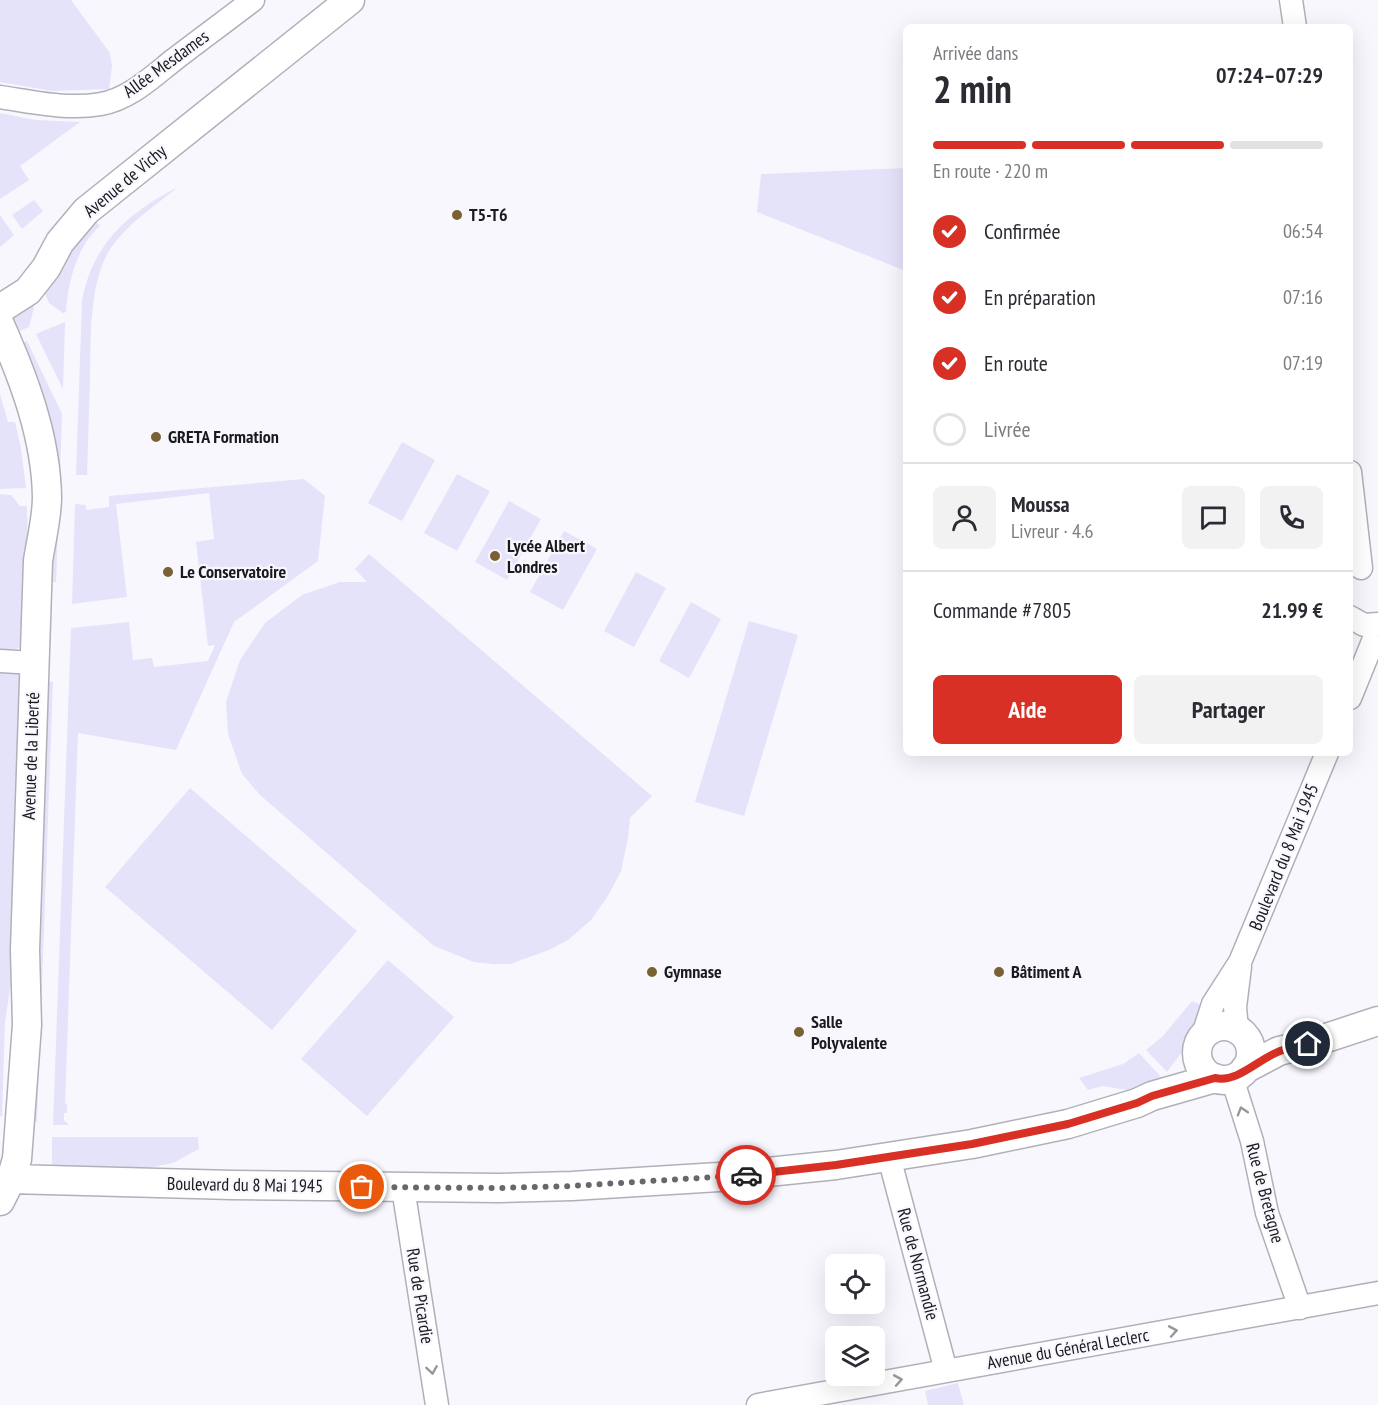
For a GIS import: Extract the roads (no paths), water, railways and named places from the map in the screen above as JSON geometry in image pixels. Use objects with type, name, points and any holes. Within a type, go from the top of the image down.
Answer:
[{"type":"main road","name":"Avenue de Vichy","points":[[0,309],[28,291],[46,268],[60,242],[86,211],[350,0]]},
{"type":"main road","name":"Avenue de Vichy","points":[[0,291],[21,277],[49,233],[77,199],[135,153],[210,112]]},
{"type":"main road","name":"Avenue de la Liberté","points":[[0,325],[25,384],[39,434],[47,500],[38,561],[34,663],[25,950],[27,1025],[17,1159],[2,1179]]},
{"type":"main road","name":"Avenue de la Liberté","points":[[0,359],[12,389],[25,436],[38,561]]},
{"type":"main road","name":"Boulevard du 8 Mai 1945","points":[[2,1179],[403,1188],[572,1186],[708,1178],[819,1167],[972,1144],[1068,1124],[1128,1106],[1152,1096],[1231,1075],[1279,1051],[1378,1021]]},
{"type":"main road","points":[[1242,1035],[1250,1054],[1231,1075],[1208,1074],[1198,1062],[1200,1041],[1209,1030],[1223,1026],[1279,1051]]},
{"type":"main road","name":"Boulevard du 8 Mai 1945","points":[[1152,1096],[1200,1041]]},
{"type":"street","name":"Allée Mesdames","points":[[0,97],[44,104],[81,105],[102,104],[118,99],[147,80],[253,0]]},
{"type":"street","points":[[1292,0],[1295,24]]},
{"type":"street","points":[[1353,495],[1363,570]]},
{"type":"street","points":[[1353,619],[1364,625],[1378,624]]},
{"type":"street","points":[[1353,691],[1378,629]]},
{"type":"street","points":[[0,661],[34,663]]},
{"type":"street","name":"Boulevard du 8 Mai 1945","points":[[1200,1041],[1213,1004],[1240,962],[1326,756]]},
{"type":"street","name":"Boulevard du 8 Mai 1945","points":[[1240,962],[1235,1007],[1242,1035]]},
{"type":"street","name":"Rue de Bretagne","points":[[1231,1075],[1252,1141],[1267,1213],[1300,1308]]},
{"type":"street","name":"Rue de Normandie","points":[[890,1157],[946,1371]]},
{"type":"street","name":"Rue de Picardie","points":[[403,1188],[437,1405]]},
{"type":"street","name":"Avenue du Général Leclerc","points":[[758,1405],[1378,1293]]},
{"type":"place","name":"T5-T6","points":[[457,215]]},
{"type":"place","name":"GRETA Formation","points":[[156,437]]},
{"type":"place","name":"Lycée Albert Londres","points":[[495,556]]},
{"type":"place","name":"Le Conservatoire","points":[[168,572]]},
{"type":"place","name":"Gymnase","points":[[652,972]]},
{"type":"place","name":"Bâtiment A","points":[[999,972]]},
{"type":"place","name":"Salle Polyvalente","points":[[799,1032]]}]
